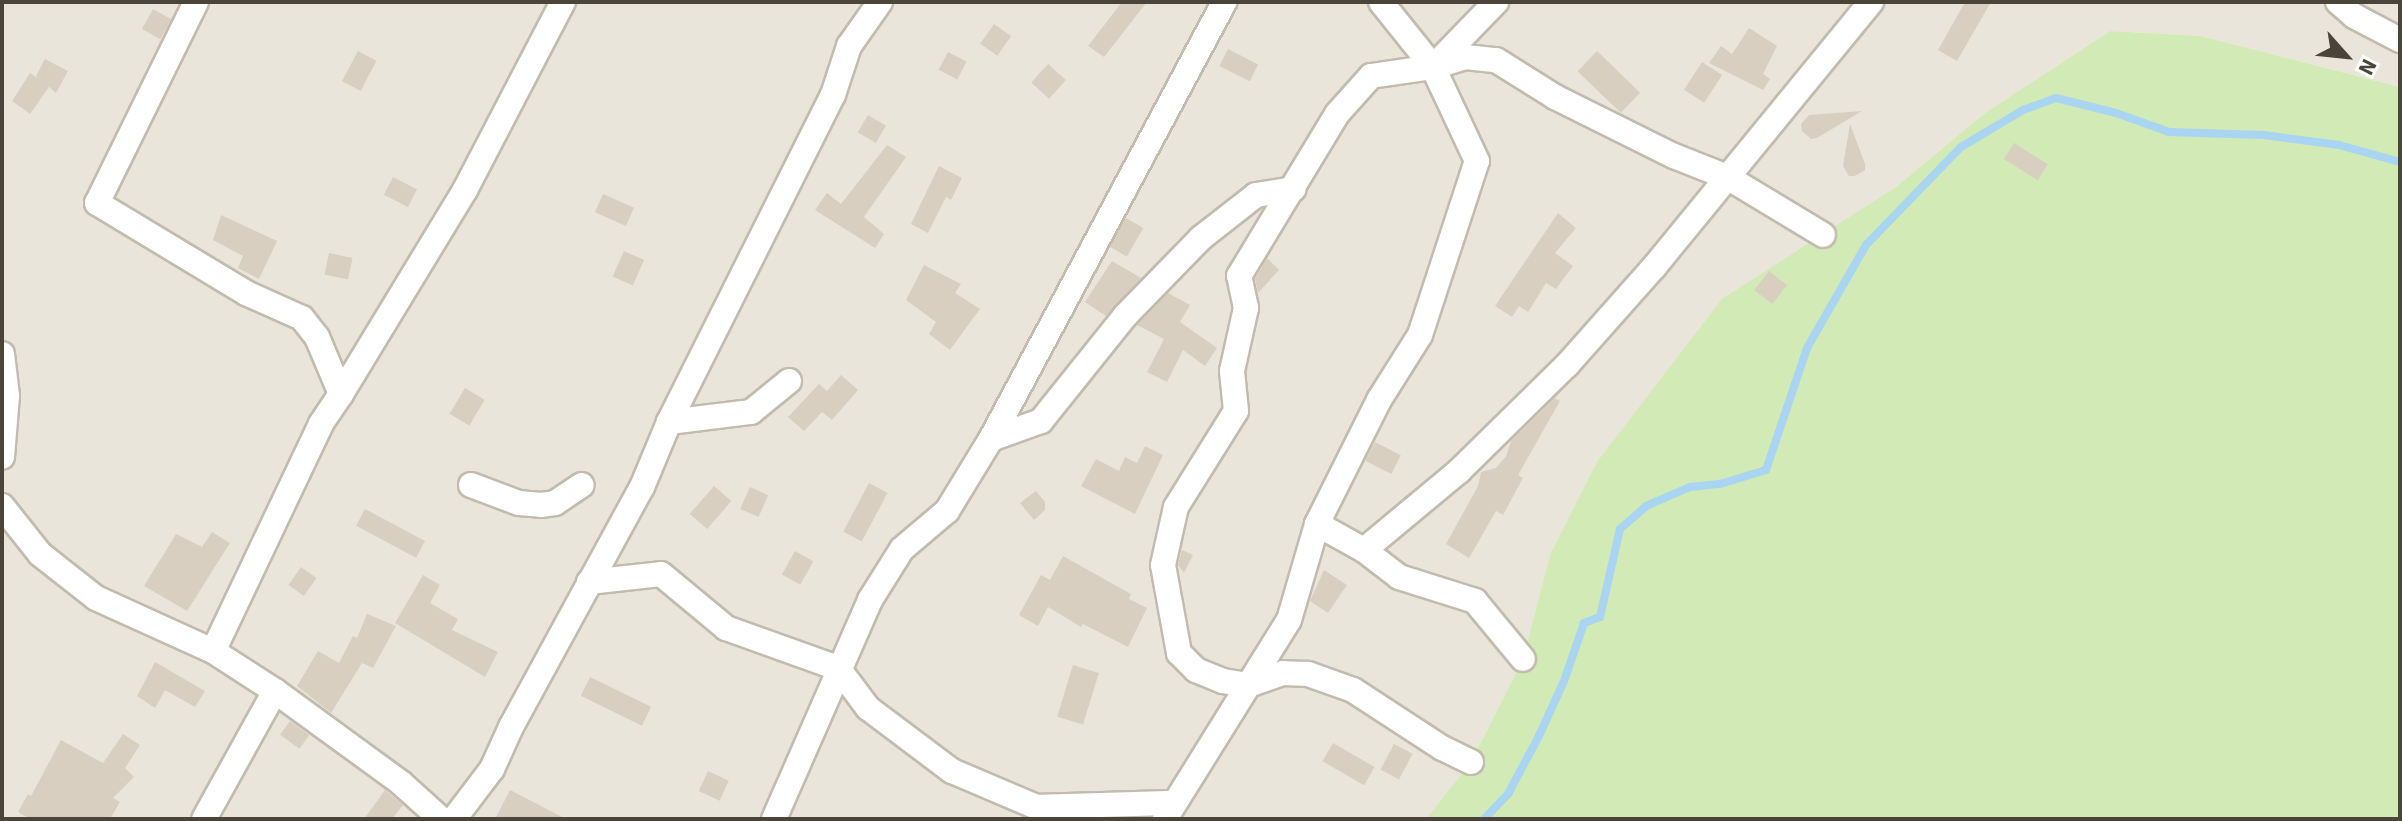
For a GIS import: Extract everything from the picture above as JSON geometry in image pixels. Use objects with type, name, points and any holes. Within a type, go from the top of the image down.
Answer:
[{"type":"street","points":[[196,2],[97,203],[246,293],[302,318],[317,337],[341,394]]},
{"type":"street","points":[[213,651],[321,424],[465,190],[563,2]]},
{"type":"street","points":[[454,819],[492,769],[642,487],[669,422],[833,95],[849,46],[880,2]]},
{"type":"street","points":[[774,819],[870,600],[902,549],[947,511],[991,439],[1224,2]]},
{"type":"street","points":[[589,582],[661,574],[726,628],[838,668],[868,708],[952,771],[1037,807],[1169,811],[1289,620],[1317,524],[1379,400],[1420,335],[1477,161],[1433,67],[1381,2]]},
{"type":"street","points":[[1433,67],[1496,2]]},
{"type":"street","points":[[2338,2],[2354,16],[2400,40]]},
{"type":"street","points":[[1364,550],[1459,471],[1567,365],[1876,4]]},
{"type":"street","points":[[1471,762],[1442,748],[1353,690],[1308,674],[1283,673],[1248,685],[1223,681],[1196,670],[1179,653],[1163,565],[1176,507],[1236,411],[1232,371],[1246,308],[1239,276],[1337,114],[1371,76],[1433,67],[1465,57],[1496,60],[1555,97],[1674,156],[1727,177],[1823,235]]},
{"type":"street","points":[[991,439],[1041,421],[1125,316],[1201,238],[1256,195],[1294,189]]},
{"type":"street","points":[[2,354],[7,396],[2,457]]},
{"type":"street","points":[[669,422],[751,412],[789,381]]},
{"type":"street","points":[[471,485],[519,503],[541,505],[555,503],[582,485]]},
{"type":"street","points":[[2,506],[40,554],[96,598],[213,651],[275,691],[401,783],[441,819]]},
{"type":"street","points":[[1317,524],[1364,550],[1399,577],[1475,601],[1523,659]]},
{"type":"street","points":[[204,819],[275,691]]},
{"type":"shaded area","points":[[2,2],[2400,2],[2400,87],[2201,36],[2110,31],[1985,113],[1896,187],[1823,235],[1550,555],[1523,659],[1471,762],[1426,819],[2,819]]},
{"type":"green space","points":[[2110,31],[2201,36],[2400,87],[2400,819],[1426,819],[1471,762],[1523,659],[1550,555],[1597,462],[1722,299],[1896,187],[1985,113]]},
{"type":"building","points":[[1122,2],[1147,2],[1104,57],[1088,46]]},
{"type":"building","points":[[1965,2],[1991,2],[1957,61],[1938,50]]},
{"type":"building","points":[[153,9],[171,19],[160,39],[142,29]]},
{"type":"building","points":[[994,24],[1011,36],[997,56],[980,44]]},
{"type":"building","points":[[1749,28],[1777,46],[1763,74],[1770,79],[1763,90],[1709,63],[1721,46],[1732,54]]},
{"type":"building","points":[[1228,49],[1258,64],[1250,81],[1219,66]]},
{"type":"building","points":[[358,51],[377,61],[361,91],[342,81]]},
{"type":"building","points":[[1597,51],[1640,93],[1621,113],[1578,71]]},
{"type":"building","points":[[948,52],[967,62],[957,80],[939,70]]},
{"type":"building","points":[[45,59],[68,71],[56,93],[49,87],[30,114],[12,101],[30,73],[39,79],[36,76]]},
{"type":"building","points":[[1702,62],[1722,75],[1704,103],[1684,90]]},
{"type":"building","points":[[1048,64],[1066,80],[1049,99],[1031,83]]},
{"type":"building","points":[[1862,111],[1817,138],[1811,139],[1802,131],[1801,124],[1809,115]]},
{"type":"building","points":[[868,115],[886,126],[876,143],[858,132]]},
{"type":"building","points":[[1850,124],[1865,164],[1865,170],[1855,176],[1849,176],[1843,166]]},
{"type":"building","points":[[2014,143],[2048,164],[2038,180],[2004,159]]},
{"type":"building","points":[[887,145],[906,157],[864,217],[884,234],[875,248],[815,210],[827,193],[841,204]]},
{"type":"building","points":[[939,166],[962,178],[951,200],[946,197],[928,233],[911,224]]},
{"type":"building","points":[[393,177],[417,189],[408,207],[384,195]]},
{"type":"building","points":[[603,194],[634,208],[626,226],[595,212]]},
{"type":"building","points":[[1558,213],[1576,228],[1555,253],[1573,266],[1556,289],[1546,283],[1528,312],[1519,306],[1512,317],[1495,306]]},
{"type":"building","points":[[221,215],[277,241],[259,279],[238,268],[243,256],[213,240]]},
{"type":"building","points":[[1126,218],[1143,228],[1127,257],[1110,247]]},
{"type":"building","points":[[624,251],[644,260],[633,286],[613,277]]},
{"type":"building","points":[[329,253],[352,258],[348,280],[324,275]]},
{"type":"building","points":[[1267,258],[1279,270],[1258,293],[1255,279]]},
{"type":"building","points":[[1112,261],[1141,278],[1106,316],[1085,302]]},
{"type":"building","points":[[924,265],[961,284],[955,293],[980,309],[950,350],[929,334],[936,322],[906,300]]},
{"type":"building","points":[[1769,271],[1787,285],[1772,304],[1754,290]]},
{"type":"building","points":[[1168,293],[1190,305],[1180,322],[1217,348],[1205,366],[1183,350],[1167,382],[1147,372],[1164,339],[1137,325]]},
{"type":"building","points":[[841,375],[858,390],[832,420],[822,412],[804,431],[788,417],[819,384],[827,391]]},
{"type":"building","points":[[465,388],[485,400],[469,426],[450,414]]},
{"type":"building","points":[[1555,398],[1560,401],[1518,475],[1523,478],[1503,515],[1496,511],[1469,558],[1446,544],[1478,486],[1481,472],[1496,468],[1506,456],[1511,441]]},
{"type":"building","points":[[1375,442],[1401,455],[1391,474],[1365,461]]},
{"type":"building","points":[[1145,446],[1163,455],[1135,514],[1081,486],[1096,459],[1119,471],[1125,457],[1137,463]]},
{"type":"building","points":[[869,483],[888,493],[862,541],[843,532]]},
{"type":"building","points":[[714,486],[731,501],[707,529],[690,514]]},
{"type":"building","points":[[750,487],[768,495],[759,517],[740,509]]},
{"type":"building","points":[[1036,491],[1045,502],[1045,510],[1034,520],[1020,503]]},
{"type":"building","points":[[365,509],[425,541],[416,558],[356,526]]},
{"type":"building","points":[[212,532],[230,543],[187,611],[144,586],[176,534],[202,547]]},
{"type":"building","points":[[1182,550],[1193,555],[1184,573],[1178,565]]},
{"type":"building","points":[[795,551],[813,561],[800,585],[782,575]]},
{"type":"building","points":[[1063,556],[1131,594],[1129,599],[1147,608],[1128,647],[1083,624],[1081,627],[1048,607],[1038,626],[1019,615],[1041,575],[1050,580]]},
{"type":"building","points":[[301,567],[317,578],[304,596],[288,585]]},
{"type":"building","points":[[1324,570],[1347,585],[1328,613],[1310,601]]},
{"type":"building","points":[[423,575],[440,585],[430,603],[458,619],[452,630],[498,652],[485,677],[395,623]]},
{"type":"building","points":[[367,614],[396,626],[373,668],[362,663],[331,713],[297,686],[318,651],[339,663],[353,636],[357,638]]},
{"type":"building","points":[[155,662],[205,691],[195,707],[165,690],[155,708],[137,696]]},
{"type":"building","points":[[1073,665],[1099,673],[1083,725],[1057,717]]},
{"type":"building","points":[[590,677],[651,707],[642,726],[581,696]]},
{"type":"building","points":[[290,721],[309,735],[299,749],[280,735]]},
{"type":"building","points":[[123,734],[140,745],[125,768],[134,777],[113,798],[120,802],[110,819],[30,819],[18,812],[28,794],[31,796],[61,740],[103,763]]},
{"type":"building","points":[[1333,743],[1375,767],[1364,785],[1322,761]]},
{"type":"building","points":[[1394,744],[1413,754],[1399,779],[1380,770]]},
{"type":"building","points":[[708,771],[729,781],[720,801],[699,791]]},
{"type":"building","points":[[385,790],[403,805],[392,819],[364,819]]},
{"type":"building","points":[[510,790],[566,819],[495,819]]},
{"type":"waterway","points":[[1484,819],[1508,794],[1539,736],[1564,681],[1584,623],[1600,617],[1620,529],[1646,506],[1690,487],[1720,484],[1766,470],[1807,348],[1866,245],[1961,147],[2023,110],[2056,98],[2116,113],[2169,132],[2264,135],[2339,145],[2400,162]]}]
